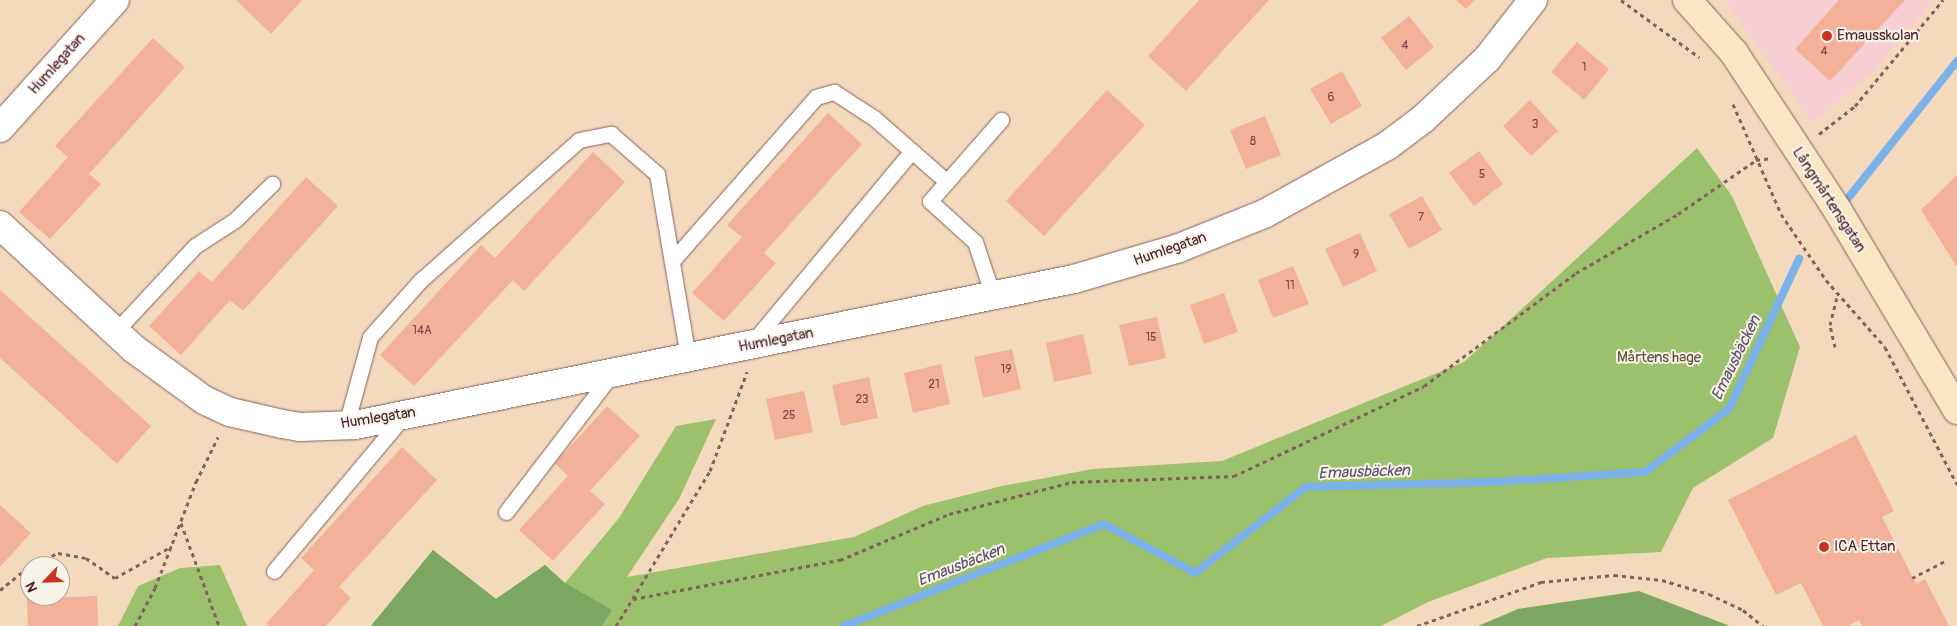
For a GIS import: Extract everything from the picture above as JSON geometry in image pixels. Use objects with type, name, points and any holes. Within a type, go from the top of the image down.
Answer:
[{"type":"street","name":"Humlegatan","points":[[0,128],[114,0]]},
{"type":"street","name":"Humlegatan","points":[[0,224],[115,332],[174,380],[230,412],[300,427],[346,425],[1074,279],[1179,248],[1264,214],[1387,146],[1423,119],[1487,59],[1533,0]]},
{"type":"street","name":"Långmårtensgatan","points":[[1687,0],[1734,53],[1838,211],[1957,410]]},
{"type":"lane","points":[[672,261],[816,97],[834,92],[874,118],[947,182]]},
{"type":"lane","points":[[993,296],[975,242],[930,201],[1001,120]]},
{"type":"lane","points":[[346,425],[370,337],[421,280],[579,140],[610,134],[657,174],[688,357]]},
{"type":"lane","points":[[750,345],[912,151]]},
{"type":"lane","points":[[115,332],[195,246],[235,220],[272,184]]},
{"type":"lane","points":[[506,512],[613,372]]},
{"type":"lane","points":[[274,571],[405,414]]},
{"type":"path","points":[[1621,0],[1707,62]]},
{"type":"path","points":[[1827,129],[1855,106],[1943,0]]},
{"type":"path","points":[[1732,101],[1781,214],[1826,280],[1885,348],[1957,484]]},
{"type":"path","points":[[633,599],[840,560],[949,514],[1072,482],[1234,476],[1424,386],[1576,273],[1678,214],[1756,160]]},
{"type":"path","points":[[1835,347],[1830,325],[1838,293]]},
{"type":"path","points":[[616,626],[710,470],[744,381],[749,363],[750,345]]},
{"type":"path","points":[[135,626],[230,412]]},
{"type":"path","points":[[180,523],[219,626]]},
{"type":"path","points":[[52,556],[58,553],[86,558],[115,578],[172,546]]},
{"type":"path","points":[[1912,578],[1945,560]]},
{"type":"path","points":[[0,590],[20,574]]},
{"type":"path","points":[[1417,626],[1540,582],[1597,575],[1638,576],[1686,586],[1743,610],[1763,626]]},
{"type":"shaded area","name":"Emausskolan","points":[[1725,0],[1935,0],[1873,72],[1812,123]]},
{"type":"green space","name":"Mårtens hage","points":[[1697,148],[1732,196],[1800,347],[1773,438],[1693,488],[1661,552],[1547,558],[1428,602],[1381,626],[371,626],[433,550],[496,599],[545,565],[565,583],[619,518],[676,426],[716,419],[679,499],[627,577],[854,537],[923,506],[1002,486],[1093,469],[1222,461],[1464,362]]},
{"type":"green space","points":[[433,550],[496,599],[545,565],[565,583],[612,610],[602,626],[371,626]]},
{"type":"green space","points":[[220,565],[247,626],[118,626],[138,586],[180,568]]},
{"type":"green space","points":[[1639,591],[1730,626],[1478,626],[1518,609]]},
{"type":"building","points":[[236,0],[302,0],[271,34]]},
{"type":"building","points":[[1199,0],[1269,0],[1186,91],[1148,56]]},
{"type":"building","points":[[1456,0],[1475,0],[1466,9]]},
{"type":"building","points":[[1839,0],[1905,0],[1830,81],[1795,49]]},
{"type":"building","points":[[1409,16],[1434,47],[1406,70],[1381,38]]},
{"type":"building","points":[[153,38],[185,67],[89,174],[101,184],[50,239],[19,212],[68,157],[55,146]]},
{"type":"building","points":[[1577,42],[1609,69],[1584,100],[1551,72]]},
{"type":"building","points":[[1342,71],[1362,106],[1331,124],[1310,89]]},
{"type":"building","points":[[1107,90],[1145,125],[1044,236],[1006,201]]},
{"type":"building","points":[[1530,100],[1558,131],[1531,156],[1503,126]]},
{"type":"building","points":[[828,113],[862,144],[764,253],[776,263],[724,321],[692,293],[742,237],[727,225]]},
{"type":"building","points":[[1265,116],[1281,155],[1246,169],[1230,130]]},
{"type":"building","points":[[1479,151],[1503,184],[1474,206],[1449,173]]},
{"type":"building","points":[[593,152],[625,182],[524,291],[513,280],[414,386],[380,355],[481,245],[495,258]]},
{"type":"building","points":[[1957,175],[1957,267],[1921,210]]},
{"type":"building","points":[[306,177],[338,206],[243,311],[230,300],[181,355],[149,326],[199,271],[212,282]]},
{"type":"building","points":[[1422,196],[1442,230],[1409,249],[1389,214]]},
{"type":"building","points":[[1360,233],[1377,271],[1343,287],[1325,249]]},
{"type":"building","points":[[1293,266],[1309,304],[1273,318],[1258,280]]},
{"type":"building","points":[[0,290],[151,426],[117,464],[0,358]]},
{"type":"building","points":[[1224,293],[1238,332],[1204,344],[1190,305]]},
{"type":"building","points":[[1157,317],[1166,358],[1129,366],[1119,325]]},
{"type":"building","points":[[1083,334],[1092,374],[1054,382],[1046,343]]},
{"type":"building","points":[[1012,349],[1021,389],[983,398],[974,357]]},
{"type":"building","points":[[941,364],[950,404],[913,413],[904,373]]},
{"type":"building","points":[[869,377],[878,418],[841,426],[832,385]]},
{"type":"building","points":[[804,391],[813,432],[775,440],[766,399]]},
{"type":"building","points":[[607,406],[640,436],[590,491],[605,504],[553,561],[519,530],[568,476],[555,463]]},
{"type":"building","name":"ICA Ettan","points":[[1856,435],[1894,511],[1882,517],[1916,584],[1925,579],[1949,626],[1862,626],[1859,620],[1848,626],[1823,626],[1801,583],[1776,595],[1728,500]]},
{"type":"building","points":[[402,447],[437,480],[339,587],[351,598],[326,626],[268,626],[266,624],[314,570],[301,558]]},
{"type":"building","points":[[0,505],[31,533],[0,567]]},
{"type":"building","points":[[97,596],[98,626],[28,626],[27,606],[70,606],[70,597]]},
{"type":"waterway","name":"Emausbäcken","points":[[1845,202],[1957,61]]},
{"type":"waterway","name":"Emausbäcken","points":[[844,626],[1104,524],[1195,573],[1306,487],[1493,482],[1645,472],[1729,409],[1799,259]]},
{"type":"place","name":"Emausskolan","points":[[1827,36]]},
{"type":"place","name":"ICA Ettan","points":[[1824,547]]}]
